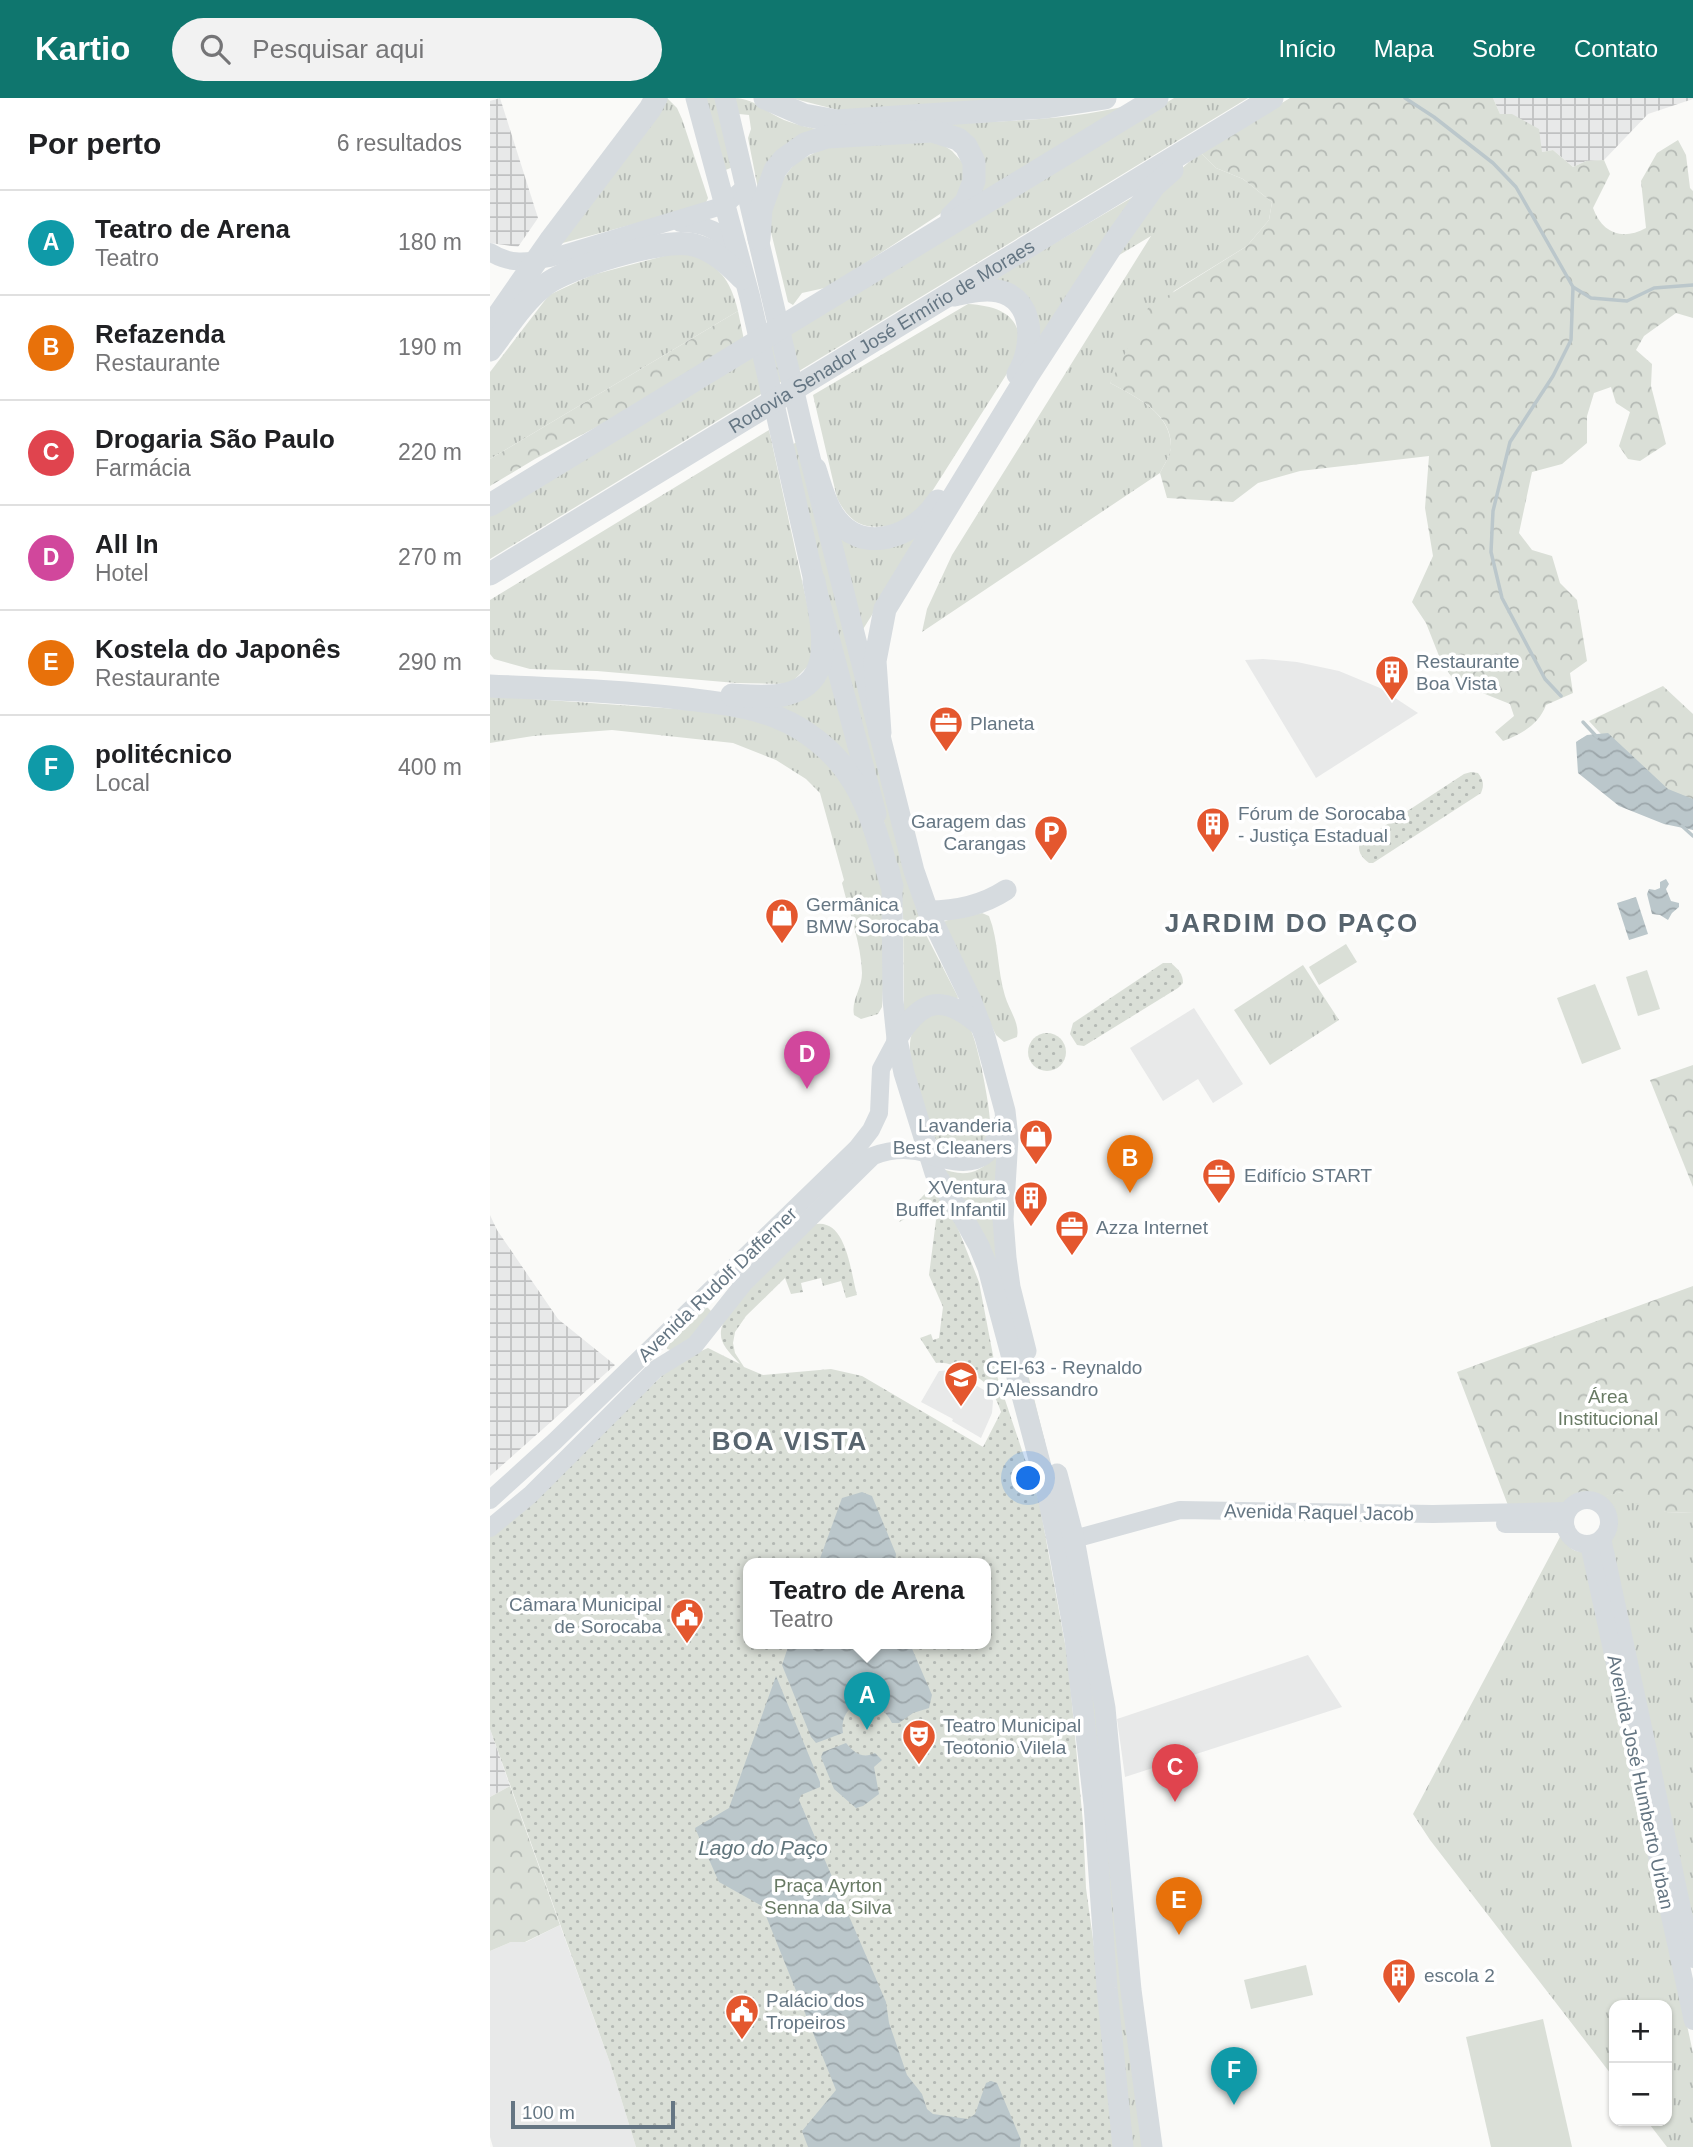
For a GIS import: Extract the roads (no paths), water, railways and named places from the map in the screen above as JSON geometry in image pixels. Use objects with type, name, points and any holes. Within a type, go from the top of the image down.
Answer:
[{"type":"highway","points":[[490,327],[656,98]]},
{"type":"highway","points":[[765,98],[804,115],[837,121],[1046,107],[1105,98]]},
{"type":"highway","points":[[490,505],[1157,98]]},
{"type":"highway","name":"Rodovia Senador José Ermírio de Moraes","points":[[490,574],[1272,98]]},
{"type":"highway","points":[[759,239],[761,209],[775,170],[783,159],[805,144],[835,136],[932,131],[952,136],[966,146],[974,162],[974,181],[967,202],[932,235]]},
{"type":"highway","points":[[880,733],[874,660],[885,609],[1028,375],[1115,241],[1154,186],[1206,139]]},
{"type":"highway","points":[[490,350],[532,296],[547,283],[590,264],[631,252],[688,244],[715,254],[741,278]]},
{"type":"highway","points":[[815,469],[834,516],[846,529],[864,537],[886,539],[905,533],[934,507],[1021,369],[1027,356],[1029,341],[1029,325],[1025,314],[1011,296],[998,291],[976,291],[944,297]]},
{"type":"highway","points":[[490,495],[551,468]]},
{"type":"highway","points":[[490,580],[537,545]]},
{"type":"highway","points":[[490,671],[514,680],[765,696],[786,694],[800,690],[807,684],[821,661],[823,637],[814,581]]},
{"type":"highway","points":[[490,685],[661,695],[734,705],[782,719],[810,736],[832,754],[847,772],[859,792],[876,833],[892,886]]},
{"type":"main road","points":[[696,98],[751,306]]},
{"type":"main road","points":[[725,98],[771,290],[814,581],[885,846],[892,886],[893,1000],[897,1039],[913,1105],[932,1150],[935,1172],[963,1217],[988,1268],[1044,1478],[1059,1549],[1085,1716],[1123,2147]]},
{"type":"main road","points":[[490,253],[506,260],[526,263],[593,245],[726,205],[744,188],[744,184]]},
{"type":"main road","points":[[666,224],[693,223],[719,233],[731,248],[792,429],[815,469],[914,871],[928,911],[981,1026],[1006,1111],[1008,1138],[1003,1219],[1010,1287],[1074,1544],[1105,1708],[1131,1990],[1152,2147]]},
{"type":"main road","points":[[928,911],[983,902],[1006,890]]},
{"type":"main road","points":[[897,1039],[912,1017],[922,1009],[936,1004],[952,1005],[981,1026]]},
{"type":"main road","name":"Avenida Rudolf Dafferner","points":[[490,1500],[555,1441],[857,1148],[879,1114],[881,1069],[897,1039]]},
{"type":"main road","points":[[932,1150],[962,1162],[976,1160],[994,1146],[1006,1111]]},
{"type":"main road","name":"Avenida Rudolf Dafferner","points":[[490,1528],[530,1495],[656,1369],[695,1345],[745,1282],[873,1156],[886,1151],[932,1150]]},
{"type":"main road","points":[[703,1298],[715,1308],[715,1321]]},
{"type":"main road","points":[[661,1339],[659,1350],[662,1357],[666,1359],[679,1356]]},
{"type":"main road","name":"Avenida Raquel Jacob","points":[[1074,1544],[1183,1520],[1567,1517],[1574,1504],[1590,1500],[1604,1507],[1609,1522],[1607,1531],[1595,1541]]},
{"type":"main road","points":[[1567,1517],[1573,1539],[1580,1543],[1595,1541]]},
{"type":"main road","name":"Avenida José Humberto Urban","points":[[1595,1541],[1693,1959]]},
{"type":"main road","name":"Avenida José Humberto Urban","points":[[1595,1541],[1693,2021]]},
{"type":"water","points":[[1608,733],[1668,789],[1693,799],[1693,830],[1664,824],[1619,806],[1578,773],[1576,742],[1587,735]]},
{"type":"water","points":[[1666,879],[1669,884],[1666,889],[1671,901],[1679,903],[1679,907],[1668,920],[1652,914],[1647,894],[1649,889],[1660,888],[1660,882]]},
{"type":"water","points":[[1636,897],[1648,934],[1629,940],[1617,903]]},
{"type":"water","points":[[862,1492],[872,1496],[896,1558],[820,1558],[842,1498]]},
{"type":"water","points":[[787,1649],[912,1649],[932,1695],[929,1708],[913,1713],[899,1723],[892,1723],[877,1707],[860,1704],[846,1713],[843,1733],[816,1743],[811,1737],[782,1665]]},
{"type":"water","name":"Lago do Paço","points":[[776,1676],[820,1782],[820,1787],[801,1795],[799,1800],[886,2002],[889,2023],[907,2075],[922,2094],[927,2109],[933,2114],[968,2119],[975,2114],[986,2083],[997,2083],[1021,2140],[1020,2147],[808,2147],[802,2131],[836,2090],[762,1906],[719,1882],[695,1828],[729,1808]]},
{"type":"water","points":[[846,1743],[859,1754],[875,1753],[882,1760],[874,1767],[879,1794],[856,1808],[834,1789],[821,1757],[823,1752]]},
{"type":"waterway","points":[[1405,98],[1493,163],[1516,187],[1573,287],[1571,340],[1553,376],[1510,442],[1493,511],[1491,552],[1502,598],[1545,679],[1561,696]]},
{"type":"waterway","points":[[1573,287],[1591,298],[1627,301],[1654,288],[1693,285]]},
{"type":"waterway","points":[[1583,722],[1597,737]]},
{"type":"waterway","points":[[1682,826],[1693,836]]},
{"type":"place","name":"Restaurante Boa Vista","points":[[1392,702]]},
{"type":"place","name":"Planeta","points":[[946,753]]},
{"type":"place","name":"Fórum de Sorocaba - Justiça Estadual","points":[[1213,854]]},
{"type":"place","name":"Garagem das Carangas","points":[[1051,862]]},
{"type":"place","name":"Germânica BMW Sorocaba","points":[[782,945]]},
{"type":"place","name":"All In","points":[[807,1089]]},
{"type":"place","name":"Lavanderia Best Cleaners","points":[[1036,1166]]},
{"type":"place","name":"Refazenda","points":[[1130,1193]]},
{"type":"place","name":"Edifício START","points":[[1219,1205]]},
{"type":"place","name":"XVentura Buffet Infantil","points":[[1031,1228]]},
{"type":"place","name":"Azza Internet","points":[[1072,1257]]},
{"type":"place","name":"CEI-63 - Reynaldo D'Alessandro","points":[[961,1408]]},
{"type":"place","name":"Câmara Municipal de Sorocaba","points":[[687,1645]]},
{"type":"place","name":"Teatro de Arena","points":[[867,1730]]},
{"type":"place","name":"Teatro Municipal Teotonio Vilela","points":[[919,1766]]},
{"type":"place","name":"Drogaria São Paulo","points":[[1175,1802]]},
{"type":"place","name":"Kostela do Japonês","points":[[1179,1935]]},
{"type":"place","name":"escola 2","points":[[1399,2005]]},
{"type":"place","name":"Palácio dos Tropeiros","points":[[742,2041]]},
{"type":"place","name":"politécnico","points":[[1234,2105]]},
{"type":"district","name":"JARDIM DO PAÇO","points":[[1292,923]]},
{"type":"district","name":"BOA VISTA","points":[[790,1441]]},
{"type":"park label","name":"Área Institucional","points":[[1608,1407]]},
{"type":"park label","name":"Praça Ayrton Senna da Silva","points":[[828,1896]]}]
